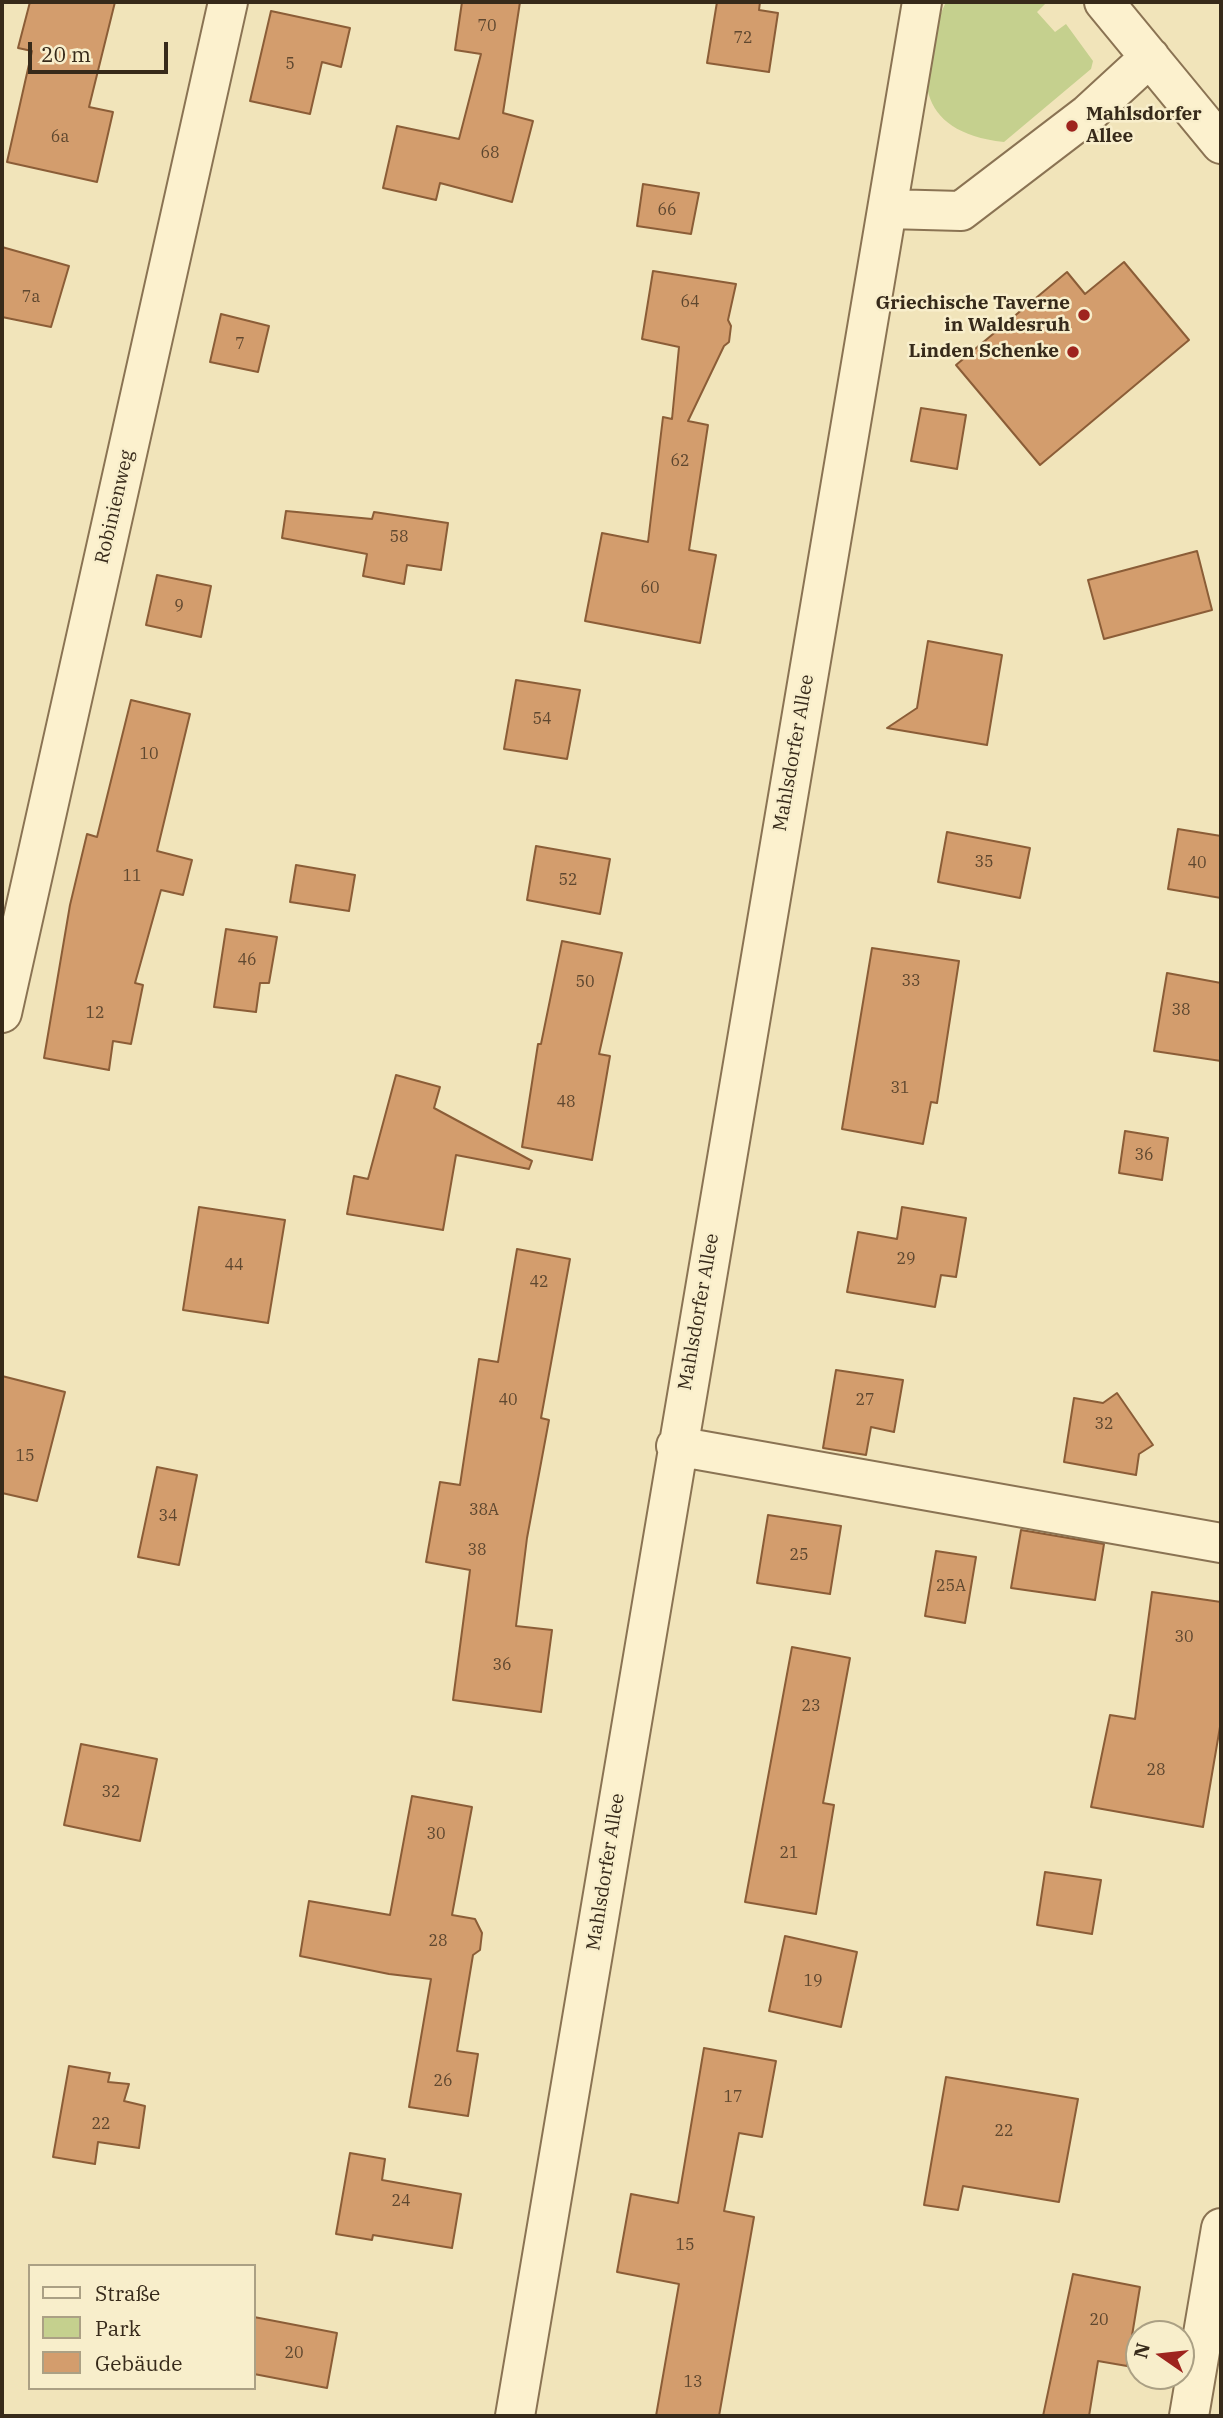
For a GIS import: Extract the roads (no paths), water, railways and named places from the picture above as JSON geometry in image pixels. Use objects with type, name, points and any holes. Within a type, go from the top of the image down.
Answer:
[{"type":"street","name":"Robinienweg","points":[[2,1013],[228,2]]},
{"type":"street","name":"Mahlsdorfer Allee","points":[[515,2416],[676,1446],[922,2]]},
{"type":"street","points":[[1104,2],[1221,144]]},
{"type":"street","points":[[888,209],[961,211],[1088,114],[1150,57]]},
{"type":"street","points":[[676,1446],[1221,1543]]},
{"type":"street","points":[[1189,2416],[1221,2228]]},
{"type":"place","name":"Mahlsdorfer Allee","points":[[1072,126]]},
{"type":"place","name":"Griechische Taverne in Waldesruh","points":[[1084,315]]},
{"type":"place","name":"Linden Schenke","points":[[1073,352]]}]
